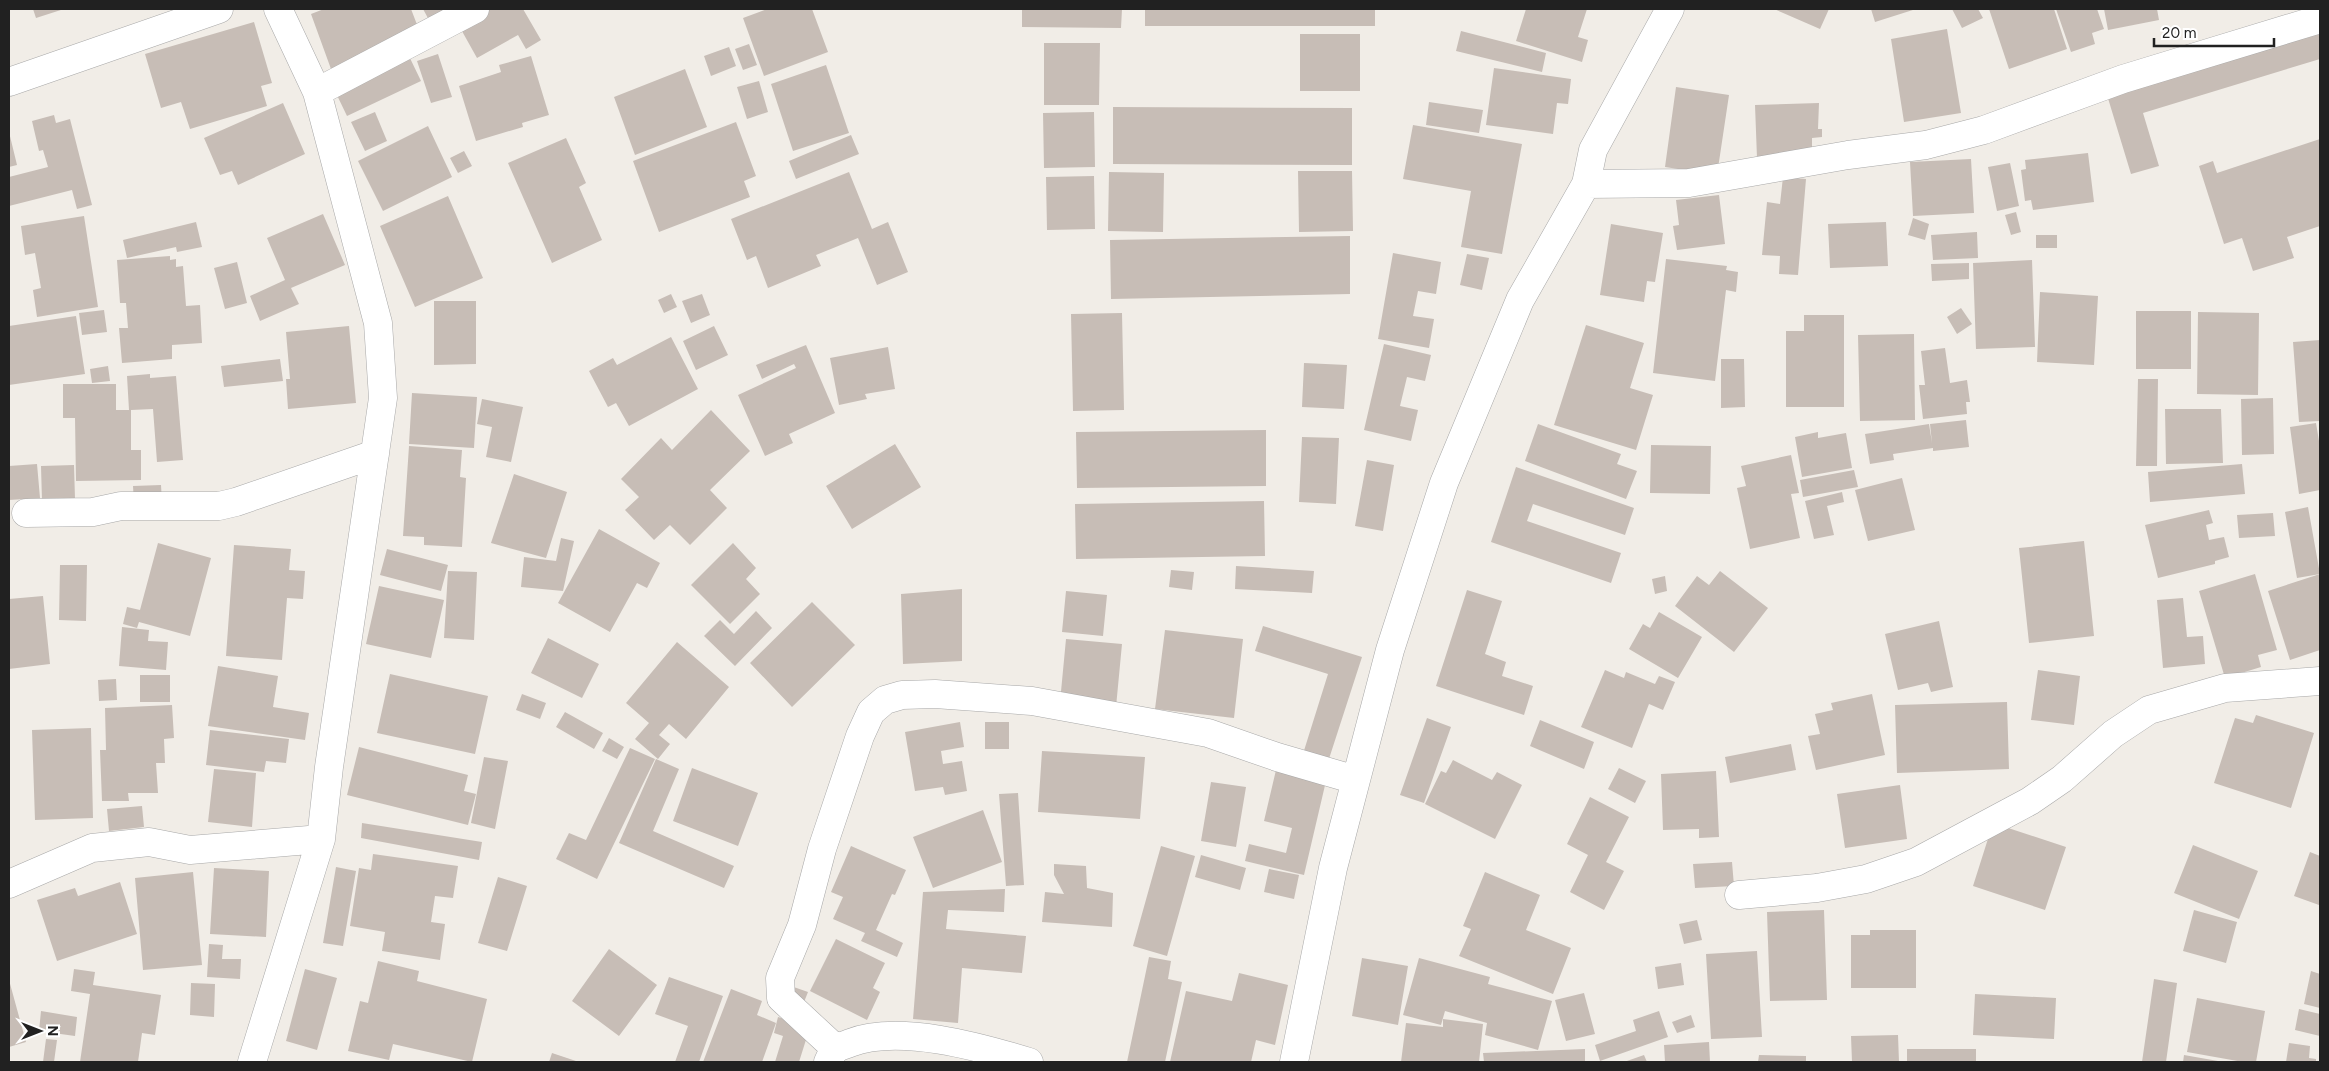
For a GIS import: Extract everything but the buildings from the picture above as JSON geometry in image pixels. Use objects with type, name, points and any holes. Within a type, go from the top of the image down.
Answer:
[{"type":"street","points":[[9,82],[219,9]]},
{"type":"street","points":[[252,1062],[321,839],[329,767],[383,398],[378,323],[317,92],[278,9]]},
{"type":"street","points":[[317,92],[475,9]]},
{"type":"street","points":[[1294,1062],[1333,868],[1390,650],[1444,483],[1520,300],[1586,184],[1593,150],[1670,9]]},
{"type":"street","points":[[1586,184],[1689,183],[1848,155],[1926,145],[1984,130],[2123,79],[2320,19]]},
{"type":"street","points":[[26,513],[93,512],[121,506],[219,506],[236,502],[375,454]]},
{"type":"street","points":[[1739,895],[1842,884],[1866,879],[1916,862],[2030,801],[2062,779],[2113,734],[2149,710],[2225,688],[2320,681]]},
{"type":"street","points":[[1029,1062],[990,1050],[939,1040],[896,1036],[860,1039],[832,1055],[781,998],[780,978],[802,925],[822,849],[860,736],[871,712],[885,700],[902,695],[935,694],[1032,701],[1208,734],[1356,780]]},
{"type":"street","points":[[9,884],[92,848],[149,842],[190,850],[321,839]]}]
